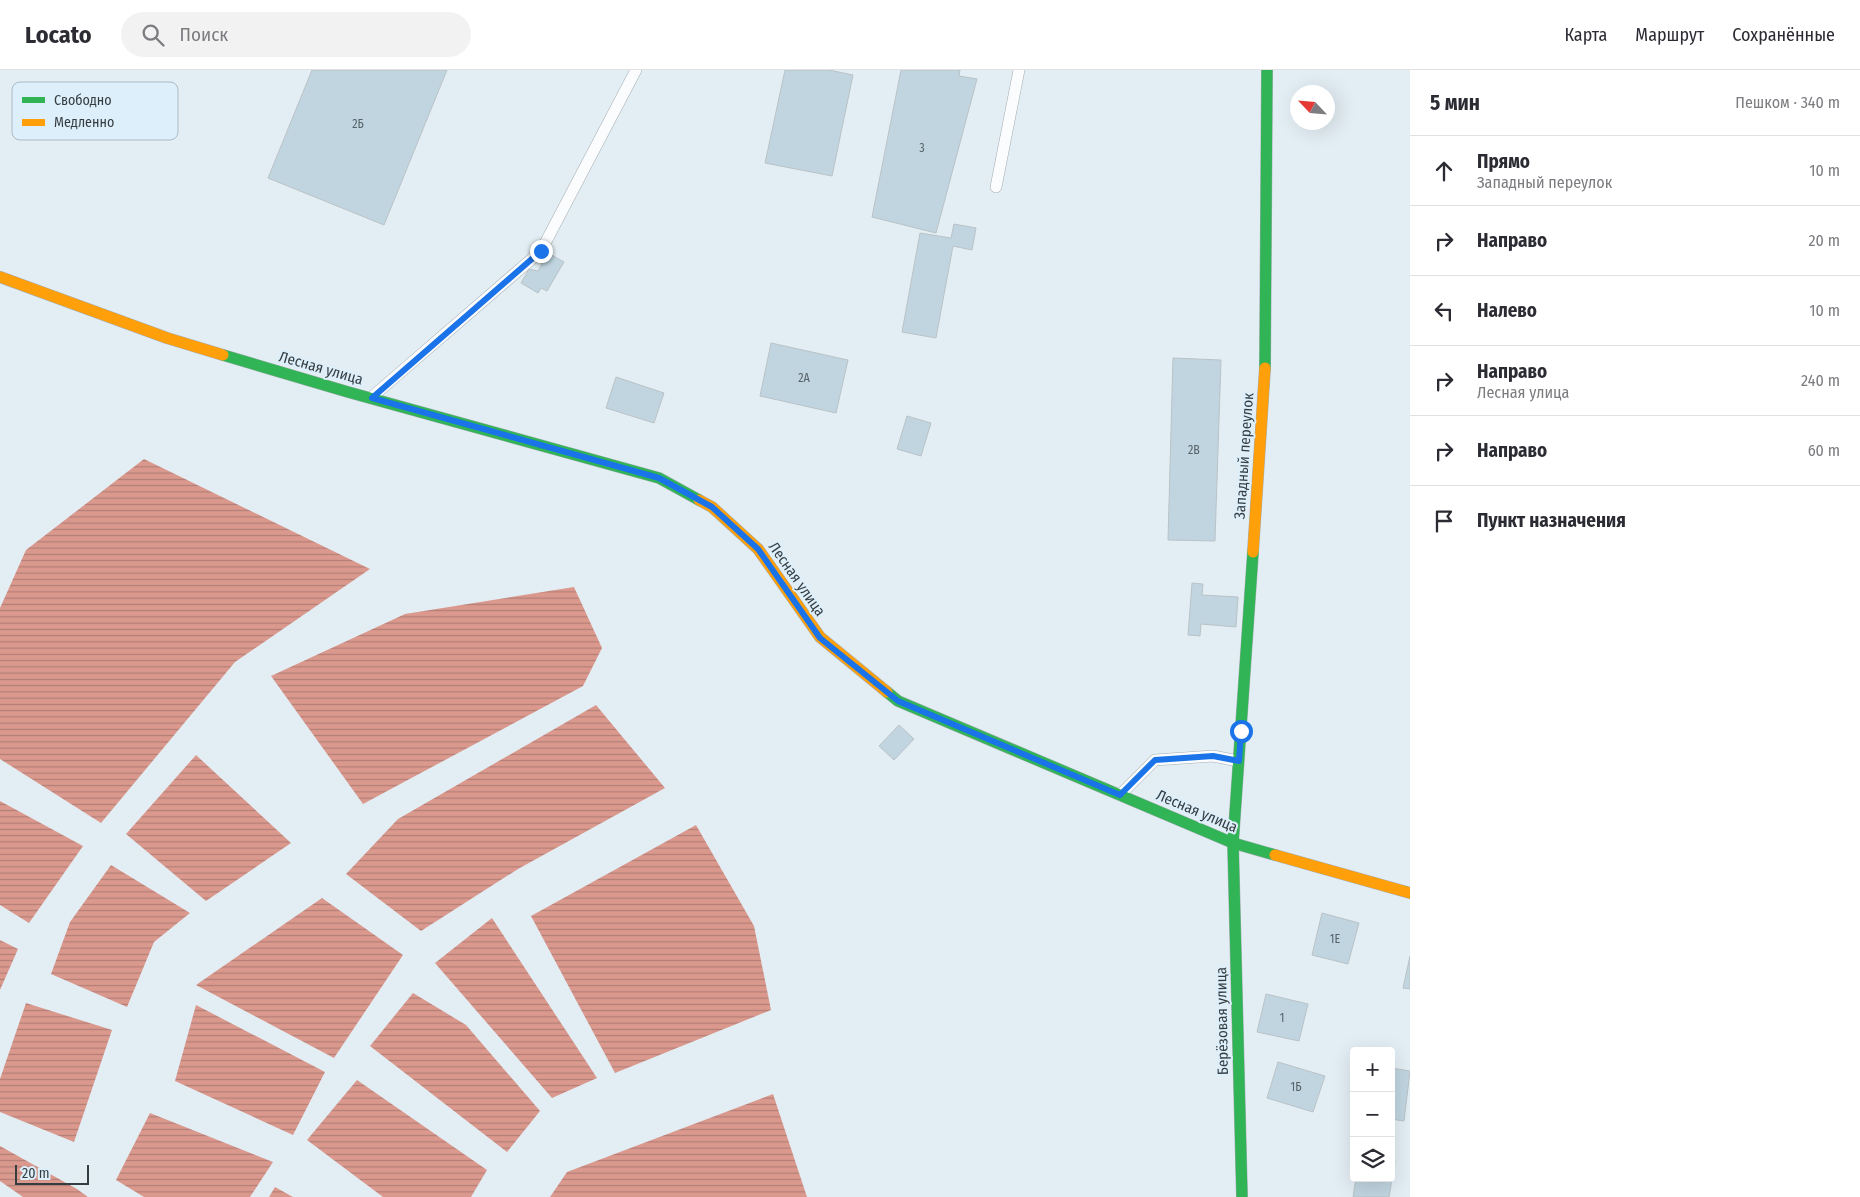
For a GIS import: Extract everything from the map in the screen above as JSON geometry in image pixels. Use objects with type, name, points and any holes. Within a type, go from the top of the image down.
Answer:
[{"type":"street","name":"Западный переулок","points":[[1233,843],[1264,370],[1267,70]]},
{"type":"street","name":"Лесная улица","points":[[0,276],[167,338],[348,392],[659,478],[712,507],[758,549],[820,638],[898,701],[1233,843],[1410,892]]},
{"type":"street","name":"Берёзовая улица","points":[[1233,843],[1242,1197]]},
{"type":"lane","points":[[372,398],[541,251],[636,70]]},
{"type":"lane","points":[[996,187],[1019,70]]},
{"type":"lane","points":[[1120,795],[1155,760],[1213,756],[1239,761]]},
{"type":"shaded area","points":[[144,459],[370,569],[235,662],[101,823],[0,759],[0,608],[26,550]]},
{"type":"shaded area","points":[[574,587],[602,648],[583,686],[363,804],[271,676],[405,614]]},
{"type":"shaded area","points":[[596,705],[665,788],[518,869],[421,931],[346,874],[398,819]]},
{"type":"shaded area","points":[[196,755],[291,843],[206,901],[126,834]]},
{"type":"shaded area","points":[[0,801],[83,846],[29,923],[0,905]]},
{"type":"shaded area","points":[[696,825],[754,926],[771,1010],[615,1073],[531,916]]},
{"type":"shaded area","points":[[111,865],[190,913],[154,942],[127,1007],[51,974],[70,922]]},
{"type":"shaded area","points":[[322,898],[403,955],[334,1058],[196,985]]},
{"type":"shaded area","points":[[492,918],[597,1078],[552,1098],[435,963]]},
{"type":"shaded area","points":[[0,940],[18,949],[0,990]]},
{"type":"shaded area","points":[[413,993],[466,1025],[540,1111],[507,1152],[370,1046]]},
{"type":"shaded area","points":[[26,1003],[112,1030],[74,1142],[0,1112],[0,1079]]},
{"type":"shaded area","points":[[196,1005],[325,1072],[293,1135],[175,1081]]},
{"type":"shaded area","points":[[357,1080],[487,1170],[471,1197],[383,1197],[307,1140]]},
{"type":"shaded area","points":[[773,1094],[807,1197],[550,1197],[567,1172]]},
{"type":"shaded area","points":[[150,1113],[273,1162],[250,1197],[144,1197],[116,1180]]},
{"type":"shaded area","points":[[0,1146],[88,1197],[23,1197],[0,1181]]},
{"type":"shaded area","points":[[275,1187],[293,1197],[269,1197]]},
{"type":"building","points":[[312,70],[447,70],[384,225],[268,178]]},
{"type":"building","points":[[785,70],[829,70],[853,75],[832,176],[765,163]]},
{"type":"building","points":[[901,70],[960,70],[959,76],[977,79],[936,233],[872,217]]},
{"type":"building","points":[[954,224],[976,228],[972,250],[953,246],[936,338],[902,332],[920,233],[951,238]]},
{"type":"building","points":[[548,253],[564,262],[547,291],[541,288],[538,293],[521,283],[529,269],[538,271]]},
{"type":"building","points":[[771,343],[848,360],[836,413],[760,396]]},
{"type":"building","points":[[1173,358],[1221,360],[1215,541],[1168,540]]},
{"type":"building","points":[[616,377],[664,393],[654,423],[606,408]]},
{"type":"building","points":[[907,416],[931,423],[921,456],[897,449]]},
{"type":"building","points":[[1192,583],[1203,584],[1202,595],[1238,597],[1236,627],[1201,624],[1200,636],[1188,635]]},
{"type":"building","points":[[899,725],[914,739],[894,760],[879,746]]},
{"type":"building","points":[[1322,913],[1359,923],[1348,964],[1312,955]]},
{"type":"building","points":[[1410,956],[1410,989],[1403,988]]},
{"type":"building","points":[[1266,994],[1308,1004],[1299,1041],[1257,1032]]},
{"type":"building","points":[[1278,1062],[1325,1076],[1313,1112],[1267,1098]]},
{"type":"building","points":[[1395,1069],[1410,1071],[1404,1121],[1395,1120]]},
{"type":"building","points":[[1355,1182],[1392,1182],[1389,1197],[1353,1197]]},
{"type":"traffic: fast","points":[[1265,368],[1267,70]]},
{"type":"traffic: fast","points":[[223,355],[348,392],[659,478],[699,500]]},
{"type":"traffic: fast","points":[[1242,1197],[1233,843],[1253,552]]},
{"type":"traffic: fast","points":[[887,692],[898,701],[1233,843],[1275,855]]},
{"type":"traffic: slow","points":[[0,277],[167,338],[223,355]]},
{"type":"traffic: slow","points":[[1253,552],[1265,368]]},
{"type":"traffic: slow","points":[[699,500],[712,507],[758,549],[820,637],[887,692]]},
{"type":"traffic: slow","points":[[1275,855],[1410,893]]},
{"type":"route","points":[[541,251],[372,398],[659,478],[712,507],[758,549],[820,638],[898,701],[1120,795],[1155,760],[1213,756],[1239,761],[1241,731]]}]
